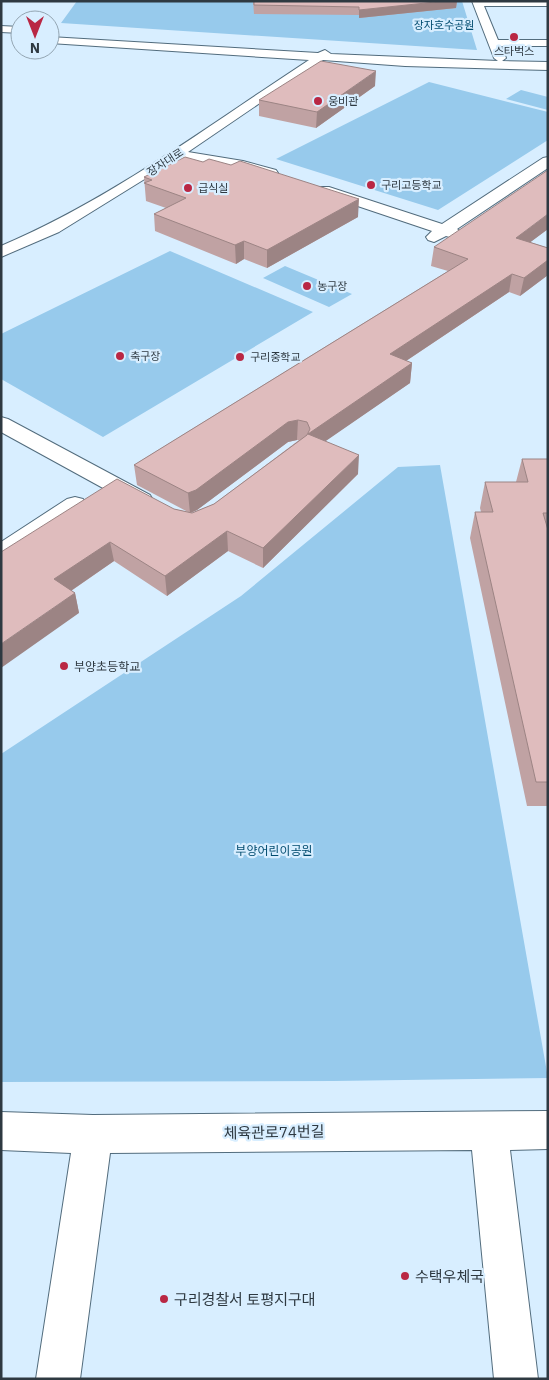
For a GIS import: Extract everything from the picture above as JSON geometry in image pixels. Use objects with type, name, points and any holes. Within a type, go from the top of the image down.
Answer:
[{"type":"street","points":[[500,58],[478,2],[548,3]]},
{"type":"street","points":[[60,33],[405,62],[548,66]]},
{"type":"street","points":[[60,41],[325,54],[548,58]]},
{"type":"street","points":[[494,43],[548,43]]},
{"type":"street","name":"장자대로","points":[[1,252],[58,226],[177,154],[325,54]]},
{"type":"street","points":[[177,154],[249,166],[284,177]]},
{"type":"street","points":[[312,187],[444,234],[548,161]]},
{"type":"street","points":[[1,423],[161,510]]},
{"type":"street","points":[[1,554],[75,504]]},
{"type":"street","name":"체육관로74번길","points":[[1,1131],[93,1134],[548,1130]]},
{"type":"street","points":[[489,1131],[516,1379]]},
{"type":"street","points":[[58,1379],[93,1134]]},
{"type":"green space","name":"장자호수공원","points":[[77,1],[462,1],[477,50],[61,23]]},
{"type":"green space","points":[[429,82],[548,112],[548,140],[438,210],[276,159]]},
{"type":"green space","points":[[521,90],[548,97],[548,110],[506,99]]},
{"type":"green space","name":"축구장","points":[[170,251],[313,312],[103,437],[1,379],[1,334]]},
{"type":"green space","name":"농구장","points":[[285,266],[352,294],[329,307],[263,278]]},
{"type":"green space","name":"부양어린이공원","points":[[440,465],[548,1078],[1,1082],[1,754],[241,596],[398,467]]},
{"type":"building","points":[[254,1],[445,1],[359,10],[359,7],[254,5]]},
{"type":"building","points":[[321,61],[376,71],[317,112],[259,100]]},
{"type":"building","points":[[185,157],[203,162],[209,159],[231,165],[240,161],[359,199],[267,250],[244,241],[235,245],[154,214],[186,198],[144,183],[152,180],[144,177]]},
{"type":"building","points":[[548,170],[548,214],[516,238],[548,248],[548,260],[524,278],[512,274],[390,354],[412,363],[308,434],[359,455],[263,548],[227,531],[165,576],[110,542],[54,579],[75,593],[1,644],[1,552],[117,479],[174,509],[192,513],[214,504],[307,435],[310,429],[307,422],[298,420],[288,422],[196,490],[188,493],[134,465],[468,259],[434,247]]},
{"type":"building","points":[[522,459],[548,459],[548,513],[543,513],[548,530],[548,782],[536,782],[475,512],[493,512],[485,482],[528,482]]},
{"type":"place","name":"스타벅스","points":[[514,37]]},
{"type":"place","name":"웅비관","points":[[318,101]]},
{"type":"place","name":"구리고등학교","points":[[371,185]]},
{"type":"place","name":"급식실","points":[[188,188]]},
{"type":"place","name":"농구장","points":[[307,286]]},
{"type":"place","name":"축구장","points":[[120,356]]},
{"type":"place","name":"구리중학교","points":[[240,357]]},
{"type":"place","name":"부양초등학교","points":[[64,666]]},
{"type":"place","name":"수택우체국","points":[[405,1276]]},
{"type":"place","name":"구리경찰서 토평지구대","points":[[164,1299]]}]
